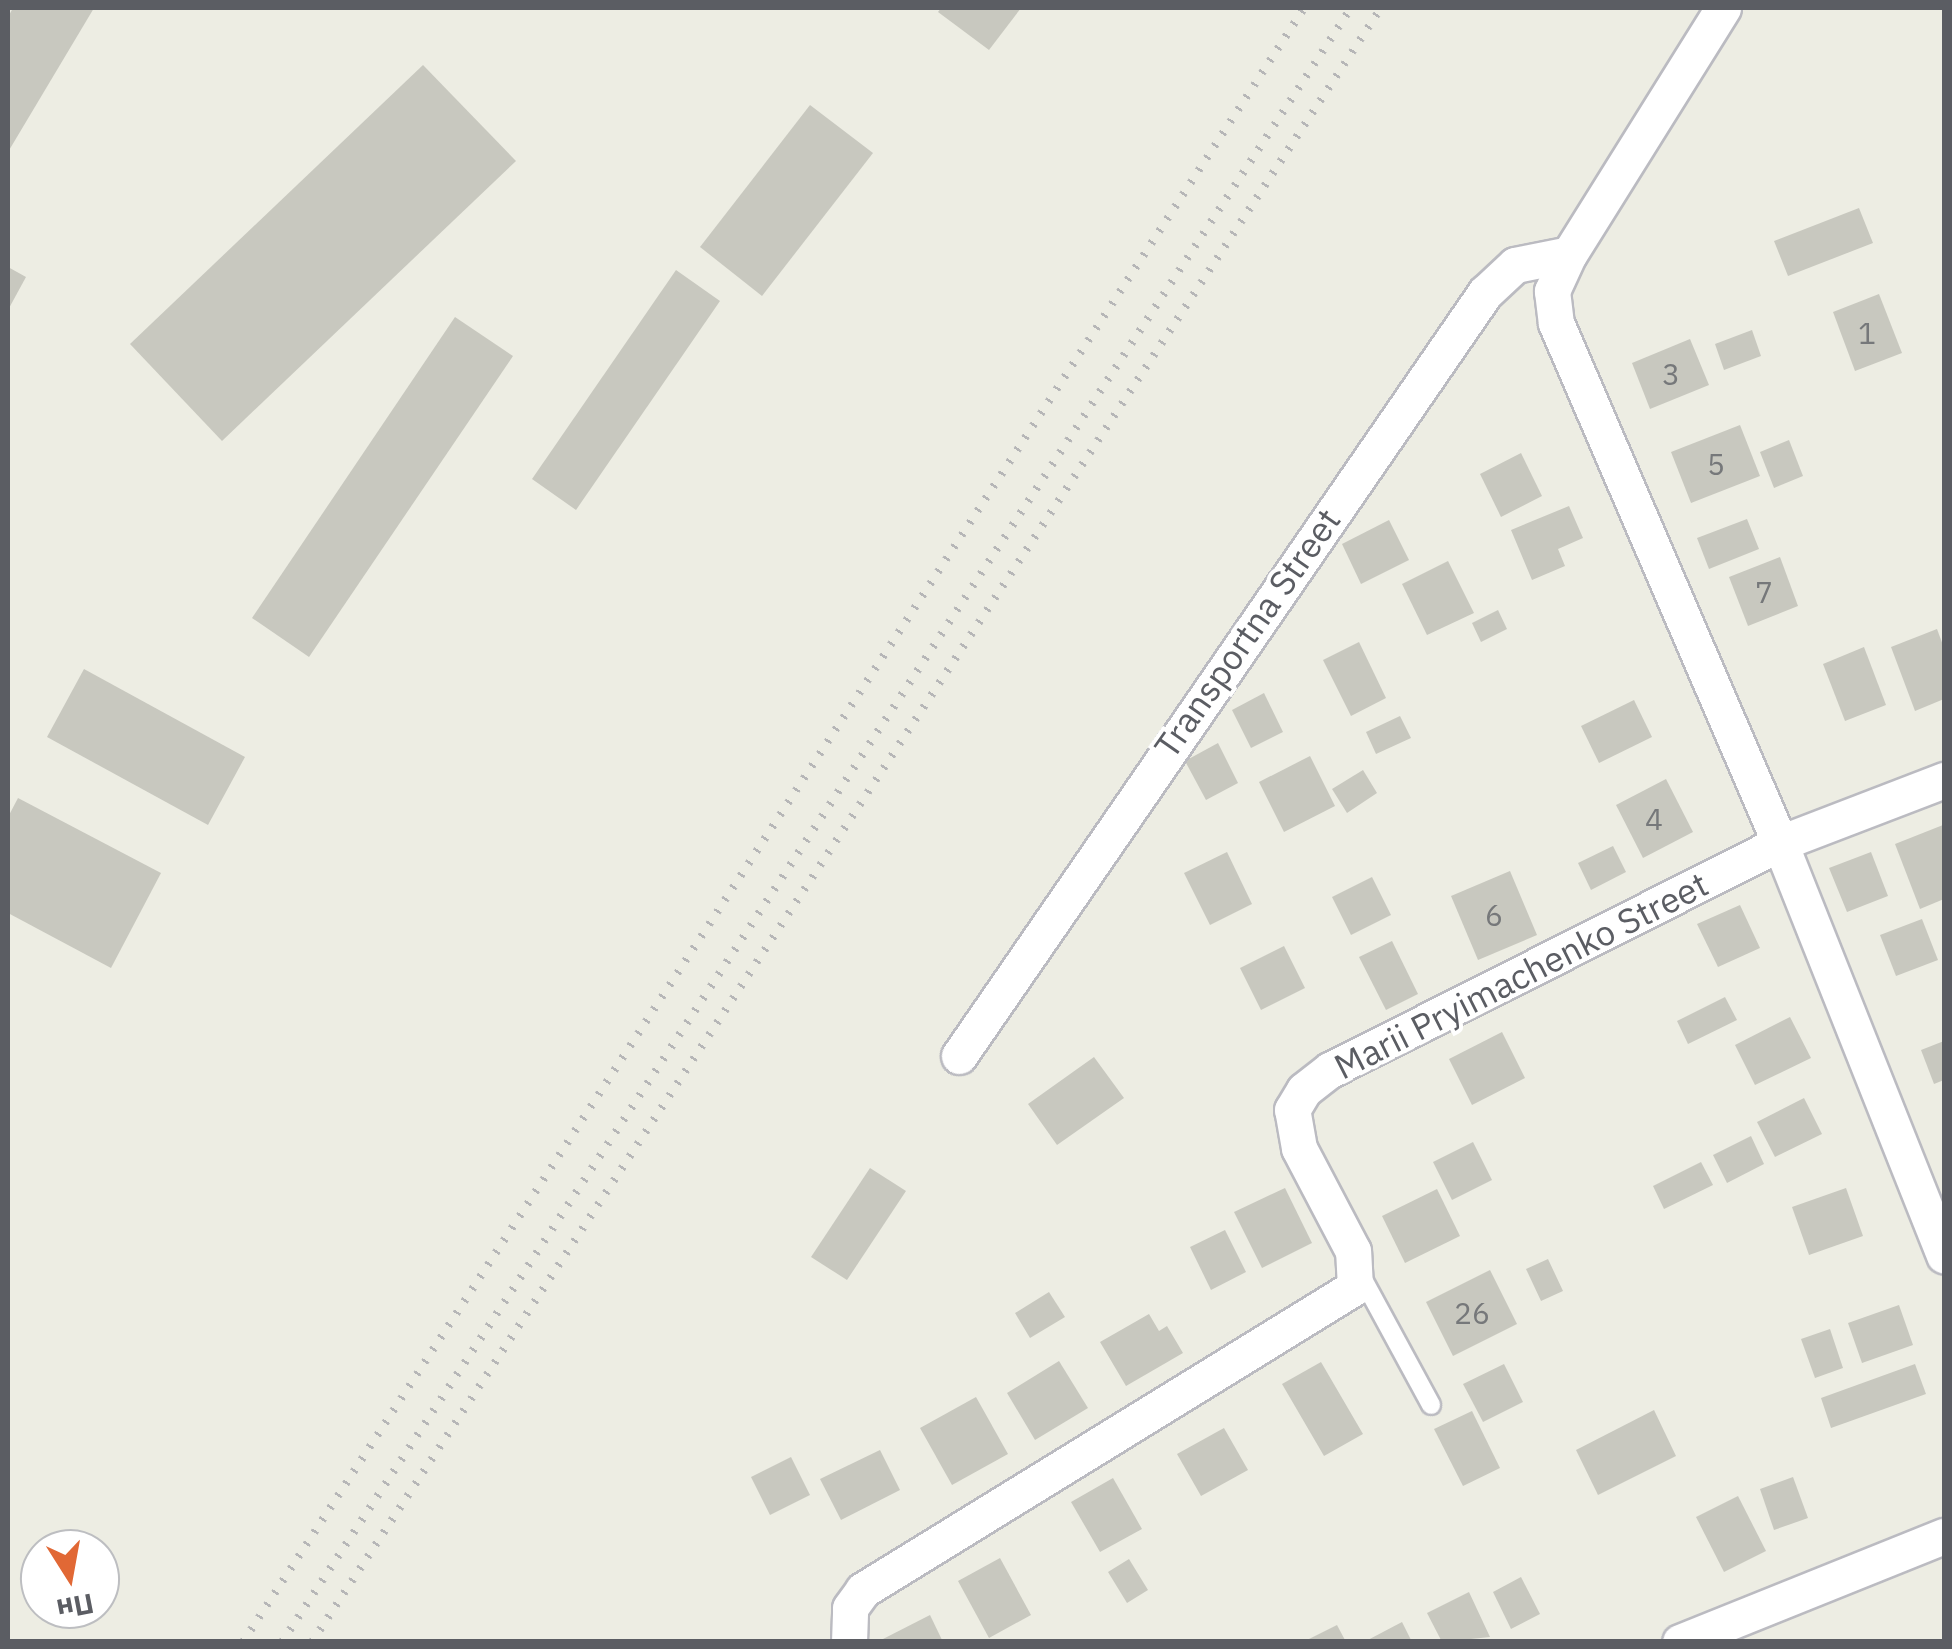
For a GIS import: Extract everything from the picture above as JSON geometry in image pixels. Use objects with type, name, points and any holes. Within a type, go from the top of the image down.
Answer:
[{"type":"street","points":[[1723,8],[1569,254],[1552,291],[1556,323],[1780,843],[1944,1256]]},
{"type":"street","name":"Transportna Street","points":[[959,1056],[1485,293],[1515,265],[1569,254]]},
{"type":"street","name":"Marii Pryimachenko Street","points":[[1357,1269],[1299,1148],[1292,1110],[1304,1090],[1330,1070],[1780,843],[1944,780]]},
{"type":"street","points":[[850,1642],[850,1608],[863,1590],[1340,1300],[1355,1286],[1357,1269]]},
{"type":"street","points":[[1680,1642],[1944,1536]]},
{"type":"lane","points":[[1357,1269],[1431,1405]]},
{"type":"building","points":[[13,8],[94,8],[8,152],[8,17]]},
{"type":"building","points":[[941,8],[1021,8],[989,50],[938,12]]},
{"type":"building","points":[[423,65],[516,161],[222,441],[130,344]]},
{"type":"building","points":[[810,105],[873,153],[762,296],[700,247]]},
{"type":"building","points":[[1859,208],[1873,243],[1788,276],[1774,241]]},
{"type":"building","points":[[8,267],[26,277],[8,310]]},
{"type":"building","points":[[676,270],[720,301],[576,510],[532,479]]},
{"type":"building","points":[[1879,294],[1902,353],[1855,371],[1833,312]]},
{"type":"building","points":[[455,317],[513,356],[309,657],[252,618]]},
{"type":"building","points":[[1752,330],[1761,356],[1724,370],[1715,344]]},
{"type":"building","points":[[1690,339],[1709,385],[1650,409],[1632,363]]},
{"type":"building","points":[[1740,425],[1760,476],[1691,503],[1671,452]]},
{"type":"building","points":[[1789,440],[1803,476],[1774,488],[1760,452]]},
{"type":"building","points":[[1521,453],[1542,496],[1501,517],[1480,474]]},
{"type":"building","points":[[1569,506],[1583,538],[1558,549],[1565,566],[1532,580],[1511,530]]},
{"type":"building","points":[[1747,519],[1759,549],[1709,569],[1697,538]]},
{"type":"building","points":[[1389,520],[1409,560],[1361,584],[1342,544]]},
{"type":"building","points":[[1780,557],[1798,606],[1748,626],[1729,577]]},
{"type":"building","points":[[1448,561],[1474,613],[1427,635],[1402,584]]},
{"type":"building","points":[[1498,610],[1507,629],[1481,642],[1472,623]]},
{"type":"building","points":[[1937,629],[1944,648],[1944,699],[1915,711],[1891,647]]},
{"type":"building","points":[[1359,642],[1386,698],[1351,716],[1323,660]]},
{"type":"building","points":[[1864,647],[1886,705],[1845,721],[1823,664]]},
{"type":"building","points":[[84,669],[245,757],[208,825],[47,737]]},
{"type":"building","points":[[1264,693],[1283,732],[1251,748],[1232,710]]},
{"type":"building","points":[[1634,700],[1652,737],[1599,763],[1581,726]]},
{"type":"building","points":[[1400,716],[1411,738],[1376,754],[1366,732]]},
{"type":"building","points":[[1218,743],[1238,783],[1206,800],[1185,761]]},
{"type":"building","points":[[1310,756],[1335,806],[1284,832],[1259,782]]},
{"type":"building","points":[[1363,770],[1377,793],[1347,813],[1332,789]]},
{"type":"building","points":[[1666,779],[1693,832],[1643,858],[1616,805]]},
{"type":"building","points":[[18,798],[161,873],[111,968],[8,913],[8,817]]},
{"type":"building","points":[[1943,825],[1944,899],[1920,909],[1895,844]]},
{"type":"building","points":[[1613,846],[1626,872],[1591,890],[1578,863]]},
{"type":"building","points":[[1227,852],[1252,904],[1210,925],[1184,873]]},
{"type":"building","points":[[1871,852],[1888,896],[1847,912],[1829,868]]},
{"type":"building","points":[[1510,871],[1537,935],[1478,960],[1451,896]]},
{"type":"building","points":[[1372,877],[1391,915],[1351,935],[1332,897]]},
{"type":"building","points":[[1740,905],[1760,948],[1718,967],[1697,924]]},
{"type":"building","points":[[1922,919],[1938,960],[1896,976],[1880,935]]},
{"type":"building","points":[[1392,941],[1418,994],[1386,1010],[1359,957]]},
{"type":"building","points":[[1284,946],[1305,988],[1261,1010],[1240,968]]},
{"type":"building","points":[[1725,997],[1737,1020],[1688,1044],[1677,1021]]},
{"type":"building","points":[[1790,1017],[1811,1058],[1755,1085],[1735,1045]]},
{"type":"building","points":[[1502,1032],[1525,1078],[1472,1105],[1449,1059]]},
{"type":"building","points":[[1944,1041],[1944,1080],[1934,1084],[1921,1050]]},
{"type":"building","points":[[1094,1057],[1124,1098],[1057,1145],[1028,1104]]},
{"type":"building","points":[[1804,1098],[1822,1134],[1775,1157],[1757,1122]]},
{"type":"building","points":[[1751,1136],[1764,1164],[1727,1183],[1713,1155]]},
{"type":"building","points":[[1473,1142],[1492,1180],[1452,1200],[1433,1162]]},
{"type":"building","points":[[1701,1162],[1713,1185],[1664,1209],[1653,1186]]},
{"type":"building","points":[[870,1168],[906,1191],[847,1280],[811,1257]]},
{"type":"building","points":[[1285,1188],[1312,1243],[1262,1268],[1234,1212]]},
{"type":"building","points":[[1846,1188],[1863,1236],[1809,1255],[1792,1207]]},
{"type":"building","points":[[1437,1189],[1460,1236],[1405,1263],[1382,1216]]},
{"type":"building","points":[[1225,1230],[1246,1272],[1211,1290],[1190,1247]]},
{"type":"building","points":[[1548,1259],[1563,1291],[1541,1301],[1526,1269]]},
{"type":"building","points":[[1490,1270],[1517,1324],[1453,1356],[1426,1302]]},
{"type":"building","points":[[1049,1292],[1065,1317],[1030,1338],[1015,1313]]},
{"type":"building","points":[[1899,1305],[1913,1345],[1862,1363],[1848,1323]]},
{"type":"building","points":[[1149,1314],[1159,1331],[1167,1326],[1183,1353],[1126,1386],[1100,1342]]},
{"type":"building","points":[[1830,1329],[1843,1368],[1815,1378],[1801,1339]]},
{"type":"building","points":[[1059,1361],[1088,1408],[1035,1440],[1007,1393]]},
{"type":"building","points":[[1321,1362],[1363,1434],[1324,1456],[1282,1384]]},
{"type":"building","points":[[1504,1364],[1523,1402],[1483,1422],[1463,1384]]},
{"type":"building","points":[[1915,1364],[1926,1394],[1831,1428],[1821,1398]]},
{"type":"building","points":[[976,1397],[1008,1454],[952,1485],[920,1428]]},
{"type":"building","points":[[1654,1410],[1676,1456],[1598,1495],[1576,1450]]},
{"type":"building","points":[[1472,1411],[1500,1468],[1463,1486],[1434,1429]]},
{"type":"building","points":[[1224,1428],[1248,1470],[1201,1496],[1177,1454]]},
{"type":"building","points":[[880,1450],[900,1490],[841,1520],[820,1479]]},
{"type":"building","points":[[791,1457],[810,1495],[770,1515],[751,1477]]},
{"type":"building","points":[[1793,1477],[1808,1518],[1774,1530],[1760,1489]]},
{"type":"building","points":[[1113,1478],[1142,1529],[1100,1552],[1071,1502]]},
{"type":"building","points":[[1738,1496],[1766,1551],[1724,1572],[1696,1517]]},
{"type":"building","points":[[1000,1558],[1031,1615],[989,1638],[958,1581]]},
{"type":"building","points":[[1129,1559],[1148,1590],[1127,1603],[1108,1572]]},
{"type":"building","points":[[1521,1577],[1540,1614],[1511,1629],[1493,1592]]},
{"type":"building","points":[[1469,1592],[1490,1637],[1442,1642],[1427,1613]]},
{"type":"building","points":[[930,1615],[943,1642],[884,1642],[883,1639]]},
{"type":"building","points":[[1402,1622],[1412,1642],[1364,1642]]},
{"type":"building","points":[[1337,1625],[1346,1642],[1303,1642]]},
{"type":"railway","points":[[243,1642],[1304,8]]},
{"type":"railway","points":[[282,1642],[1351,8]]},
{"type":"railway","points":[[312,1642],[1381,8]]}]
